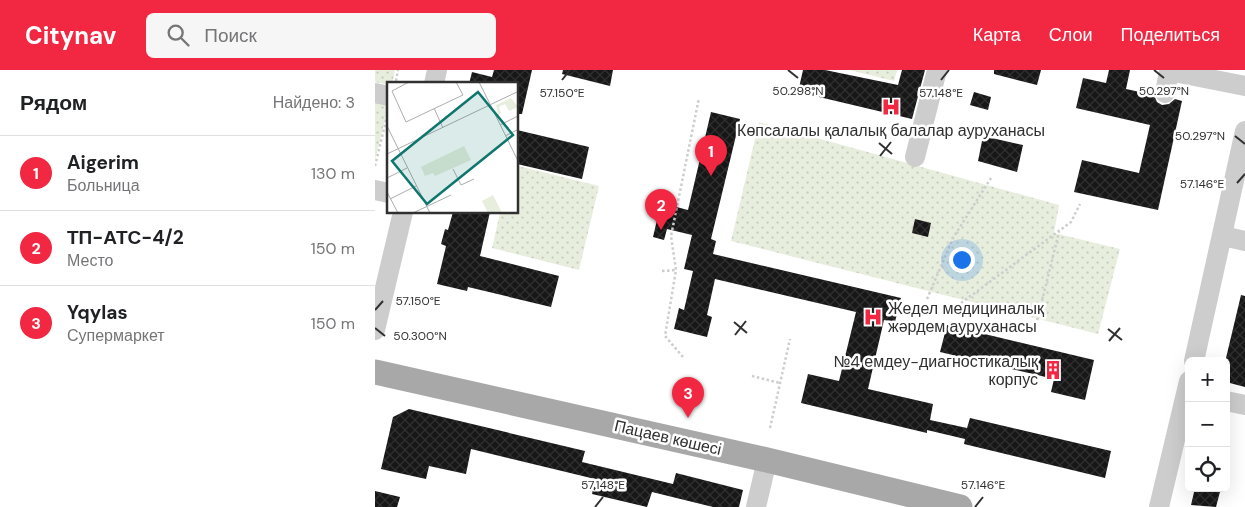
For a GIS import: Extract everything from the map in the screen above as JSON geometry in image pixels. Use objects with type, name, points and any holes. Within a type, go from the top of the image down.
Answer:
[{"type":"main road","name":"Пацаев көшесі","points":[[375,372],[767,460],[960,507]]},
{"type":"street","points":[[915,157],[937,70]]},
{"type":"street","points":[[1165,93],[1169,72],[1245,86]]},
{"type":"street","points":[[1195,357],[1245,131]]},
{"type":"street","points":[[375,330],[383,259],[402,214]]},
{"type":"street","points":[[1223,236],[1245,241]]},
{"type":"street","points":[[1159,507],[1185,400]]},
{"type":"street","points":[[1230,402],[1245,405]]},
{"type":"street","points":[[755,507],[767,460]]},
{"type":"path","points":[[683,357],[665,336],[676,270],[671,236],[699,98]]},
{"type":"path","points":[[375,166],[387,118]]},
{"type":"path","points":[[927,299],[953,238],[991,178]]},
{"type":"path","points":[[957,306],[1071,222],[1080,204]]},
{"type":"path","points":[[1036,325],[1059,231]]},
{"type":"path","points":[[661,272],[676,270]]},
{"type":"path","points":[[770,428],[790,340]]},
{"type":"path","points":[[752,376],[780,384]]},
{"type":"green space","points":[[375,70],[395,70],[392,82],[387,82],[387,85],[375,82]]},
{"type":"green space","points":[[849,70],[897,70],[894,81]]},
{"type":"green space","points":[[375,99],[387,102],[387,111],[375,160]]},
{"type":"green space","points":[[759,122],[1059,205],[1054,233],[1120,249],[1098,334],[731,241]]},
{"type":"green space","points":[[519,166],[599,186],[579,270],[492,248],[500,214],[519,214]]},
{"type":"building","points":[[494,70],[532,70],[522,114],[519,114],[519,82],[470,82],[472,72],[492,77]]},
{"type":"building","points":[[563,70],[613,70],[610,86],[562,74]]},
{"type":"building","name":"Көпсалалы қалалық балалар ауруханасы","points":[[803,70],[825,70],[898,85],[902,70],[925,70],[912,119],[798,92]]},
{"type":"building","points":[[994,70],[1041,70],[1037,85],[994,74]]},
{"type":"building","points":[[1109,70],[1130,70],[1126,89],[1154,95],[1157,102],[1162,105],[1169,104],[1175,99],[1182,101],[1158,210],[1074,192],[1082,160],[1139,173],[1150,125],[1076,108],[1083,78],[1106,83]]},
{"type":"building","points":[[974,92],[991,97],[988,110],[970,105]]},
{"type":"building","points":[[711,112],[740,119],[711,239],[716,241],[713,254],[901,298],[895,322],[884,320],[868,389],[933,404],[930,420],[967,428],[970,418],[1111,451],[1105,478],[964,444],[965,439],[927,430],[927,433],[801,403],[808,374],[839,381],[856,312],[715,279],[707,315],[712,317],[707,337],[674,329],[679,308],[684,310],[693,271],[684,269],[692,235],[667,229],[664,240],[653,237],[661,203],[688,210]]},
{"type":"building","points":[[519,130],[589,147],[582,179],[519,164]]},
{"type":"building","points":[[983,136],[1023,145],[1017,172],[978,161]]},
{"type":"building","points":[[452,214],[490,214],[480,256],[559,276],[551,307],[468,287],[467,291],[437,284],[446,246],[441,244],[445,229],[448,230]]},
{"type":"building","points":[[915,219],[931,223],[928,237],[912,233]]},
{"type":"building","points":[[1241,295],[1245,296],[1245,387],[1230,383],[1230,357],[1226,357]]},
{"type":"building","name":"№4 емдеу-диагностикалық корпус","points":[[947,325],[1094,360],[1085,400],[1051,392],[1054,379],[940,352]]},
{"type":"building","points":[[409,409],[585,451],[582,462],[673,484],[676,473],[743,490],[739,507],[713,507],[652,492],[647,507],[592,494],[595,479],[471,449],[466,474],[429,466],[426,479],[381,469],[393,417]]},
{"type":"building","points":[[375,491],[400,497],[397,507],[375,507]]},
{"type":"building","points":[[1194,492],[1220,492],[1216,507],[1191,505]]},
{"type":"place","name":"Көпсалалы қалалық балалар ауруханасы","points":[[891,107]]},
{"type":"place","name":"Aigerim","points":[[711,176]]},
{"type":"place","name":"ТП-АТС-4/2","points":[[661,230]]},
{"type":"place","name":"Жедел медициналық жәрдем ауруханасы","points":[[873,317]]},
{"type":"place","name":"№4 емдеу-диагностикалық корпус","points":[[1053,370]]},
{"type":"place","name":"Yqylas","points":[[688,418]]}]
